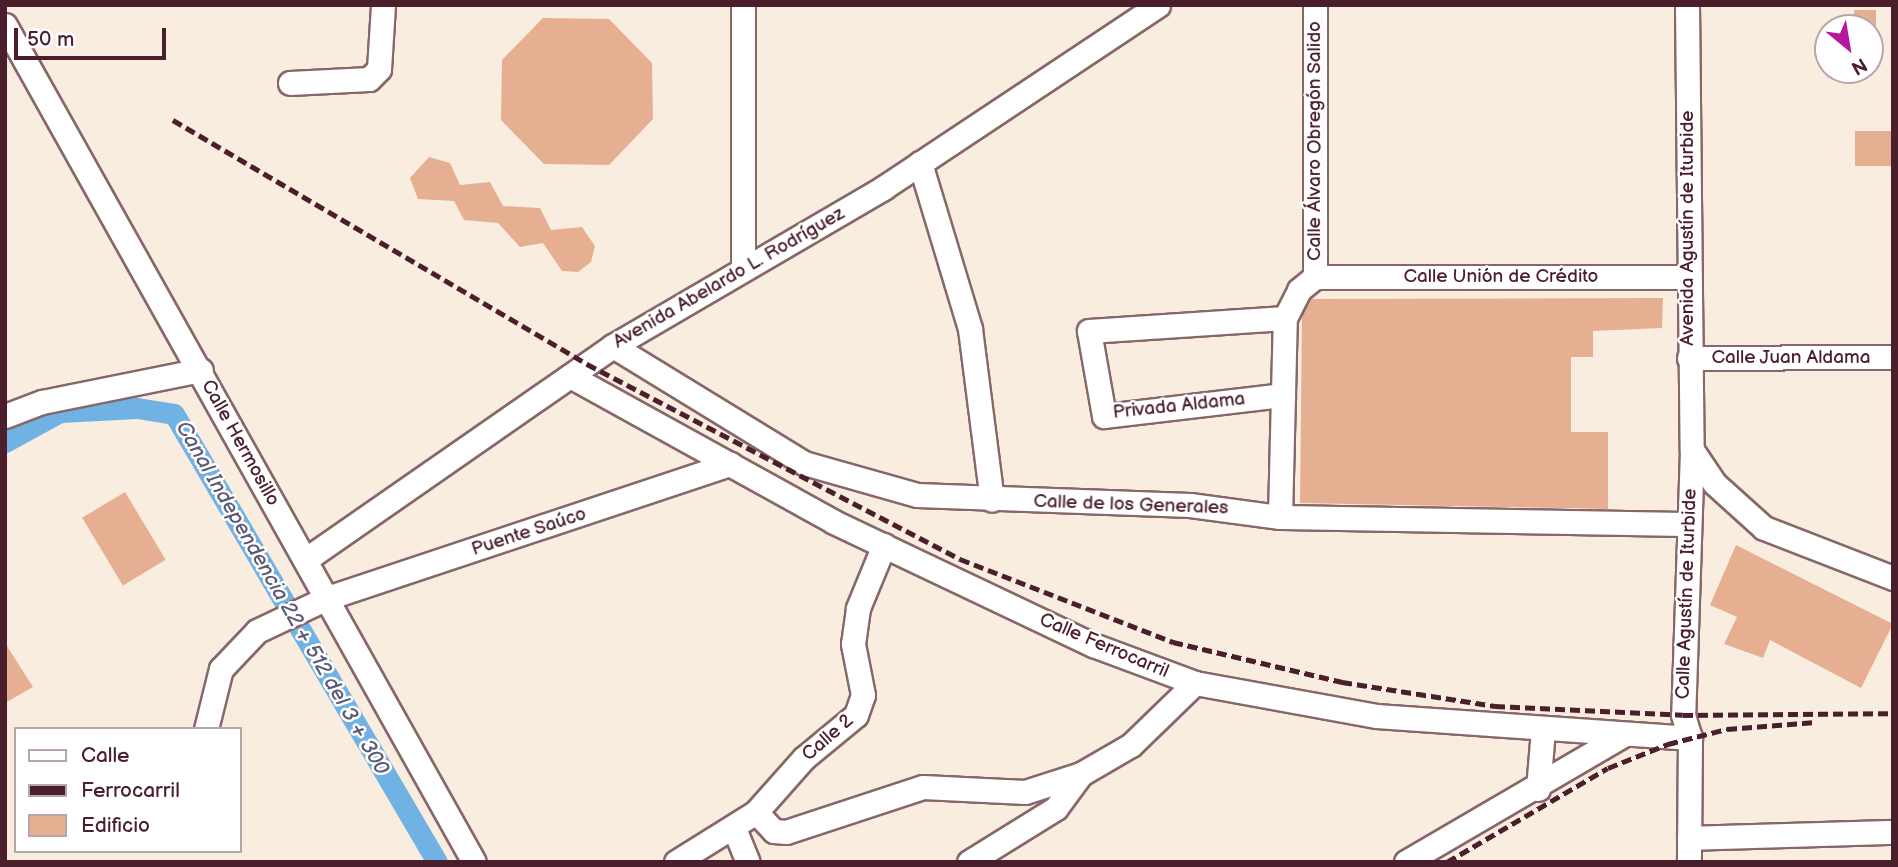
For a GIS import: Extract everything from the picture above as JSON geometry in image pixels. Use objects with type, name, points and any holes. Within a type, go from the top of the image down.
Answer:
[{"type":"street","points":[[290,83],[369,79],[381,62],[383,5]]},
{"type":"street","points":[[743,5],[743,269]]},
{"type":"street","name":"Avenida Abelardo L. Rodríguez","points":[[305,560],[613,346],[920,163],[1158,5]]},
{"type":"street","name":"Calle Álvaro Obregón Salido","points":[[1280,517],[1285,318],[1299,290],[1314,277],[1315,5]]},
{"type":"street","name":"Avenida Agustín de Iturbide","points":[[1687,5],[1692,450]]},
{"type":"street","name":"Calle Hermosillo","points":[[5,25],[201,370],[474,862]]},
{"type":"street","points":[[920,163],[970,329],[992,500]]},
{"type":"street","name":"Calle Unión de Crédito","points":[[1314,277],[1688,277]]},
{"type":"street","name":"Privada Aldama","points":[[1283,395],[1104,416],[1089,331],[1285,318]]},
{"type":"street","name":"Calle de los Generales","points":[[613,346],[804,463],[917,495],[992,500],[1190,505],[1280,517],[1687,524]]},
{"type":"street","name":"Calle Juan Aldama","points":[[1689,358],[1893,357]]},
{"type":"street","points":[[5,416],[42,402],[201,370]]},
{"type":"street","name":"Calle Ferrocarril","points":[[570,376],[884,545],[1093,645],[1195,684],[1377,716],[1543,730],[1690,738]]},
{"type":"street","points":[[1692,450],[1714,483],[1764,527],[1893,578]]},
{"type":"street","name":"Calle Agustín de Iturbide","points":[[1689,862],[1690,738],[1683,715],[1687,524],[1692,450]]},
{"type":"street","name":"Puente Saúco","points":[[206,727],[221,669],[257,631],[326,599],[730,464]]},
{"type":"street","name":"Calle 2","points":[[676,862],[756,813],[804,758],[856,715],[863,695],[853,644],[856,620],[884,545]]},
{"type":"street","points":[[756,813],[774,831],[786,832],[923,788],[1025,792],[1081,774],[1131,745],[1195,684]]},
{"type":"street","points":[[1538,789],[1543,730]]},
{"type":"street","points":[[1406,862],[1538,789],[1623,735]]},
{"type":"street","points":[[969,862],[1056,808],[1081,774]]},
{"type":"street","points":[[734,828],[748,862]]},
{"type":"street","points":[[1689,838],[1893,832]]},
{"type":"building","points":[[1854,10],[1876,10],[1876,14],[1854,14]]},
{"type":"building","points":[[543,18],[609,19],[652,63],[653,119],[609,165],[544,164],[501,120],[502,60]]},
{"type":"building","points":[[1855,131],[1893,131],[1893,166],[1855,166]]},
{"type":"building","points":[[429,157],[450,163],[460,185],[490,182],[503,206],[540,208],[551,230],[582,227],[595,246],[591,262],[578,272],[562,271],[543,243],[520,247],[498,223],[464,220],[454,201],[418,199],[410,178]]},
{"type":"building","points":[[1663,298],[1662,328],[1593,331],[1593,357],[1571,357],[1571,432],[1608,432],[1608,509],[1300,503],[1302,315],[1310,299]]},
{"type":"building","points":[[125,492],[166,560],[123,585],[82,518]]},
{"type":"building","points":[[1736,545],[1893,624],[1861,688],[1770,640],[1763,658],[1724,644],[1737,617],[1710,605]]},
{"type":"building","points":[[5,643],[33,687],[5,703]]},
{"type":"waterway","name":"Canal Independencia 22 + 512 del 3 + 300","points":[[5,442],[60,412],[137,408],[174,414],[437,862]]},
{"type":"railway","points":[[173,120],[587,364],[960,559],[1173,642],[1342,682],[1495,706],[1683,715],[1893,713]]},
{"type":"railway","points":[[1447,862],[1608,768],[1668,744],[1727,729],[1816,722]]}]
